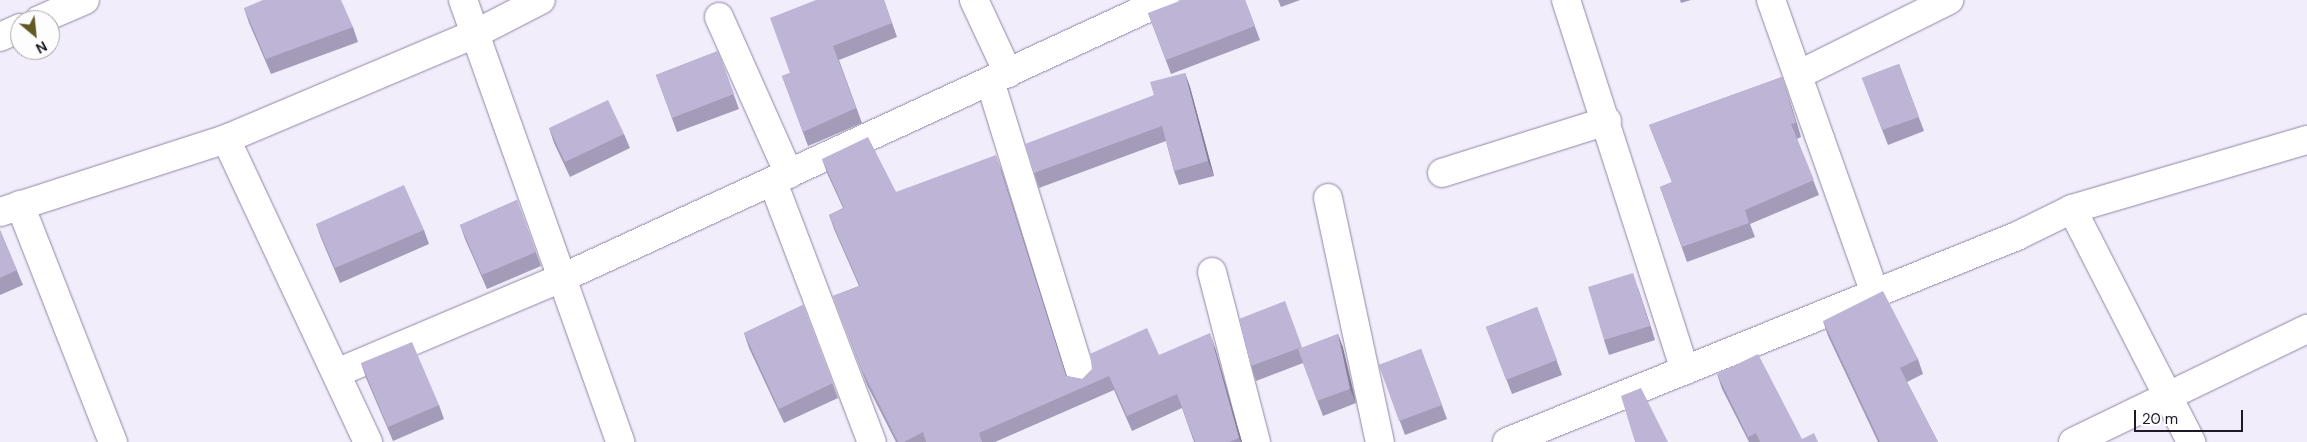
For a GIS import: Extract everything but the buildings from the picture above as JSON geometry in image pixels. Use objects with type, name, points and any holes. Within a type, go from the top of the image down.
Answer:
[{"type":"street","points":[[60,11],[85,0]]},
{"type":"street","points":[[463,0],[620,442]]},
{"type":"street","points":[[113,442],[10,208],[226,139],[475,34],[541,0]]},
{"type":"street","points":[[974,0],[999,77],[1082,379]]},
{"type":"street","points":[[339,372],[562,278],[1165,0]]},
{"type":"street","points":[[1566,0],[1685,370]]},
{"type":"street","points":[[1771,0],[1875,293]]},
{"type":"street","points":[[1798,76],[1949,0]]},
{"type":"street","points":[[719,17],[781,178],[872,442]]},
{"type":"street","points":[[1442,173],[1606,122]]},
{"type":"street","points":[[226,139],[339,372],[368,442]]},
{"type":"street","points":[[1507,442],[1875,293],[2072,210],[2307,140]]},
{"type":"street","points":[[1328,198],[1380,442]]},
{"type":"street","points":[[2072,210],[2165,395],[2192,442]]},
{"type":"street","points":[[1212,272],[1256,442]]},
{"type":"street","points":[[2073,442],[2165,395],[2307,329]]}]
